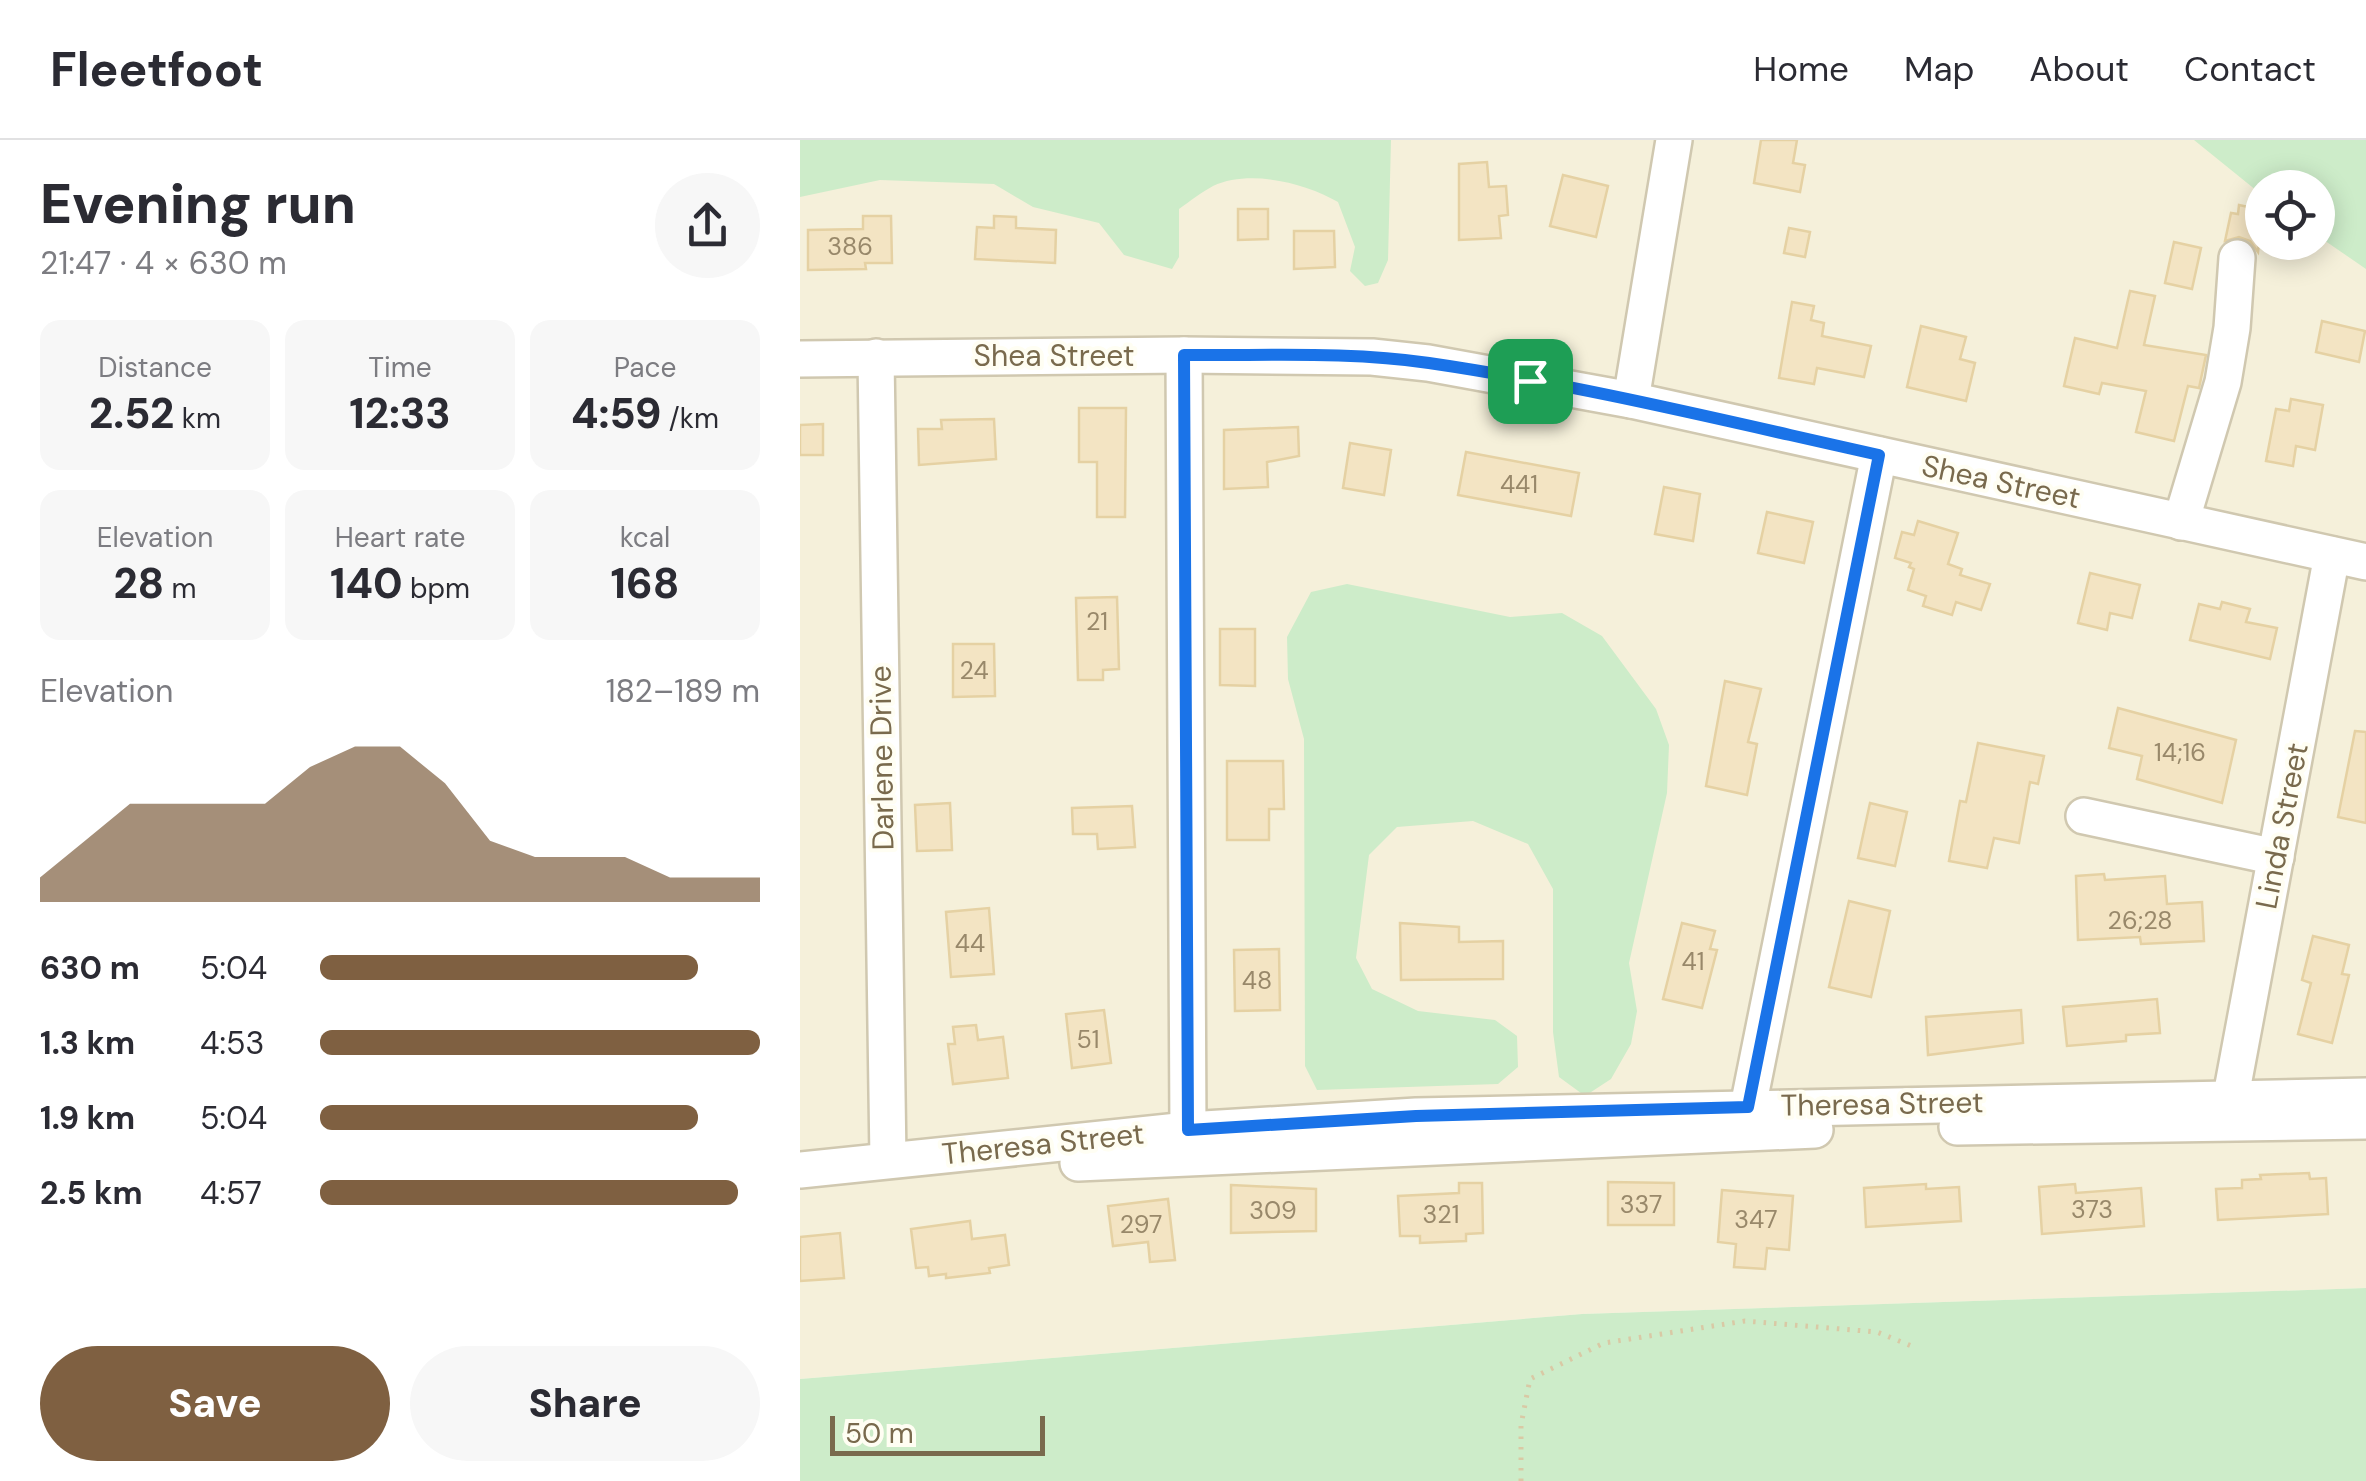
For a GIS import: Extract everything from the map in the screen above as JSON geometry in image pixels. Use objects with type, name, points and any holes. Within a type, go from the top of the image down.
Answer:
[{"type":"street","points":[[1631,400],[1674,140]]},
{"type":"street","points":[[2181,522],[2228,358],[2238,258]]},
{"type":"street","points":[[1184,355],[1188,1130]]},
{"type":"street","name":"Shea Street","points":[[800,359],[1184,355],[1372,358],[1428,363],[1631,400],[2349,559]]},
{"type":"street","name":"Darlene Drive","points":[[876,357],[888,1160]]},
{"type":"street","points":[[1748,1107],[1879,455]]},
{"type":"street","name":"Linda Street","points":[[2231,1096],[2276,857],[2349,559]]},
{"type":"street","points":[[2084,816],[2276,857]]},
{"type":"street","name":"Theresa Street","points":[[800,1170],[1188,1130],[1416,1116],[2366,1096]]},
{"type":"street","points":[[800,1189],[1042,1165],[1572,1138],[1858,1128],[2366,1121]]},
{"type":"path","points":[[1520,1481],[1521,1425],[1530,1380],[1604,1343],[1744,1320],[1876,1332],[1914,1347]]},
{"type":"shaded area","points":[[800,140],[2366,140],[2366,1288],[1582,1314],[800,1379]]},
{"type":"green space","points":[[800,140],[1391,140],[1388,260],[1378,283],[1365,286],[1350,271],[1355,247],[1338,202],[1277,180],[1228,181],[1213,186],[1179,209],[1179,257],[1172,269],[1124,255],[1099,223],[1033,207],[994,184],[880,180],[800,197]]},
{"type":"green space","points":[[2194,140],[2366,140],[2366,269],[2335,248],[2335,170],[2245,170],[2245,181]]},
{"type":"green space","points":[[1347,584],[1510,617],[1562,613],[1602,636],[1656,709],[1669,745],[1667,793],[1629,963],[1637,1011],[1631,1044],[1611,1079],[1585,1096],[1559,1077],[1553,1032],[1553,889],[1528,844],[1473,821],[1397,827],[1369,855],[1356,958],[1372,989],[1418,1011],[1495,1020],[1517,1036],[1518,1067],[1498,1084],[1317,1090],[1305,1066],[1304,739],[1288,679],[1287,637],[1311,592]]},
{"type":"green space","points":[[2366,1288],[2366,1481],[800,1481],[800,1379],[1582,1314]]},
{"type":"building","points":[[1761,140],[1797,140],[1793,163],[1805,165],[1800,192],[1754,183]]},
{"type":"building","points":[[1487,162],[1489,187],[1506,186],[1508,215],[1499,216],[1501,238],[1459,240],[1459,164]]},
{"type":"building","points":[[1563,175],[1608,186],[1596,237],[1550,226]]},
{"type":"building","points":[[2239,205],[2245,206],[2245,239],[2225,241],[2231,213],[2238,214]]},
{"type":"building","points":[[1238,209],[1268,209],[1268,239],[1238,240]]},
{"type":"building","points":[[863,216],[891,216],[892,263],[865,263],[866,269],[808,270],[808,230],[863,229]]},
{"type":"building","points":[[994,216],[1016,217],[1016,228],[1056,230],[1055,263],[975,259],[977,227],[994,228]]},
{"type":"building","points":[[1789,228],[1810,232],[1805,257],[1784,253]]},
{"type":"building","points":[[1294,231],[1334,231],[1335,267],[1294,269]]},
{"type":"building","points":[[2174,242],[2201,248],[2192,289],[2165,283]]},
{"type":"building","points":[[2130,291],[2155,296],[2144,345],[2206,355],[2199,388],[2188,386],[2174,441],[2136,432],[2146,391],[2102,383],[2099,394],[2064,386],[2075,338],[2117,348]]},
{"type":"building","points":[[1792,302],[1814,306],[1811,320],[1824,323],[1822,336],[1871,346],[1864,377],[1817,368],[1814,384],[1779,378]]},
{"type":"building","points":[[2322,321],[2365,331],[2359,362],[2316,352]]},
{"type":"building","points":[[1921,326],[1966,337],[1960,359],[1975,363],[1966,401],[1907,387]]},
{"type":"building","points":[[2291,399],[2323,405],[2315,450],[2296,446],[2293,466],[2266,461],[2276,409],[2289,411]]},
{"type":"building","points":[[1079,408],[1126,408],[1125,517],[1097,517],[1097,462],[1079,462]]},
{"type":"building","points":[[994,419],[996,459],[919,465],[918,429],[942,429],[941,420]]},
{"type":"building","points":[[823,424],[823,455],[800,455],[800,425]]},
{"type":"building","points":[[1298,427],[1299,456],[1267,462],[1268,487],[1224,489],[1224,430]]},
{"type":"building","points":[[1350,443],[1391,450],[1384,495],[1343,488]]},
{"type":"building","points":[[1466,452],[1579,473],[1571,516],[1458,495]]},
{"type":"building","points":[[1664,487],[1700,494],[1693,541],[1655,534]]},
{"type":"building","points":[[1767,512],[1813,522],[1804,563],[1758,553]]},
{"type":"building","points":[[1918,521],[1958,533],[1948,564],[1962,569],[1960,575],[1990,584],[1981,610],[1956,602],[1952,615],[1923,606],[1926,596],[1908,590],[1914,569],[1909,567],[1911,563],[1895,558],[1902,532],[1914,535]]},
{"type":"building","points":[[2090,573],[2140,585],[2132,618],[2110,613],[2107,630],[2078,623]]},
{"type":"building","points":[[1117,597],[1119,669],[1103,670],[1103,680],[1078,680],[1076,598]]},
{"type":"building","points":[[2222,602],[2250,609],[2246,622],[2277,628],[2270,659],[2190,640],[2199,604],[2220,609]]},
{"type":"building","points":[[1220,629],[1255,629],[1255,686],[1220,685]]},
{"type":"building","points":[[953,644],[994,644],[995,696],[953,697]]},
{"type":"building","points":[[1725,681],[1761,689],[1748,742],[1757,744],[1747,795],[1706,786]]},
{"type":"building","points":[[2118,708],[2236,740],[2222,803],[2137,779],[2142,756],[2109,748]]},
{"type":"building","points":[[2355,731],[2366,732],[2366,823],[2338,817]]},
{"type":"building","points":[[1978,743],[2044,756],[2038,784],[2030,782],[2019,843],[1994,838],[1987,868],[1949,861],[1960,801],[1966,802]]},
{"type":"building","points":[[1227,761],[1283,761],[1284,809],[1269,809],[1269,840],[1227,840]]},
{"type":"building","points":[[950,803],[952,850],[917,851],[915,805]]},
{"type":"building","points":[[1870,803],[1907,812],[1895,866],[1858,858]]},
{"type":"building","points":[[1132,806],[1135,847],[1098,849],[1097,834],[1073,834],[1072,808]]},
{"type":"building","points":[[2104,874],[2105,880],[2165,876],[2167,904],[2202,902],[2204,941],[2141,944],[2140,937],[2078,940],[2076,876]]},
{"type":"building","points":[[1849,901],[1890,911],[1871,997],[1829,987]]},
{"type":"building","points":[[989,908],[994,974],[951,977],[946,912]]},
{"type":"building","points":[[1400,923],[1459,927],[1459,942],[1503,941],[1503,979],[1401,980]]},
{"type":"building","points":[[1682,923],[1715,931],[1710,949],[1717,950],[1702,1008],[1663,999]]},
{"type":"building","points":[[2313,936],[2349,945],[2342,974],[2349,975],[2332,1043],[2298,1034],[2311,983],[2302,980]]},
{"type":"building","points":[[1279,949],[1280,1010],[1235,1011],[1234,950]]},
{"type":"building","points":[[2157,999],[2160,1033],[2126,1035],[2126,1041],[2067,1046],[2063,1007]]},
{"type":"building","points":[[1104,1010],[1111,1063],[1072,1068],[1066,1014]]},
{"type":"building","points":[[2021,1010],[2023,1043],[1928,1055],[1926,1017]]},
{"type":"building","points":[[976,1025],[978,1040],[1003,1037],[1008,1078],[953,1084],[948,1044],[955,1044],[953,1027]]},
{"type":"building","points":[[2309,1173],[2310,1179],[2326,1178],[2328,1214],[2218,1220],[2216,1189],[2242,1188],[2242,1180],[2261,1179],[2260,1175]]},
{"type":"building","points":[[1608,1182],[1674,1183],[1674,1225],[1608,1225]]},
{"type":"building","points":[[1459,1183],[1482,1183],[1483,1233],[1466,1234],[1466,1241],[1420,1243],[1420,1236],[1400,1236],[1398,1196],[1459,1193]]},
{"type":"building","points":[[1926,1184],[1926,1189],[1959,1187],[1961,1221],[1866,1227],[1864,1188]]},
{"type":"building","points":[[2075,1184],[2076,1193],[2141,1188],[2144,1226],[2042,1234],[2039,1187]]},
{"type":"building","points":[[1231,1185],[1316,1189],[1316,1231],[1231,1233]]},
{"type":"building","points":[[1722,1190],[1793,1196],[1789,1250],[1767,1248],[1765,1269],[1734,1267],[1736,1244],[1718,1242]]},
{"type":"building","points":[[1168,1199],[1175,1260],[1150,1262],[1148,1242],[1113,1246],[1108,1206]]},
{"type":"building","points":[[970,1221],[972,1239],[1005,1235],[1009,1265],[989,1268],[990,1273],[946,1278],[946,1274],[929,1276],[928,1267],[916,1268],[911,1229]]},
{"type":"building","points":[[840,1233],[844,1278],[800,1281],[800,1237]]},
{"type":"route","points":[[1184,355],[1372,358],[1428,363],[1530,381],[1879,455],[1748,1107],[1416,1116],[1188,1130],[1184,355]]}]
